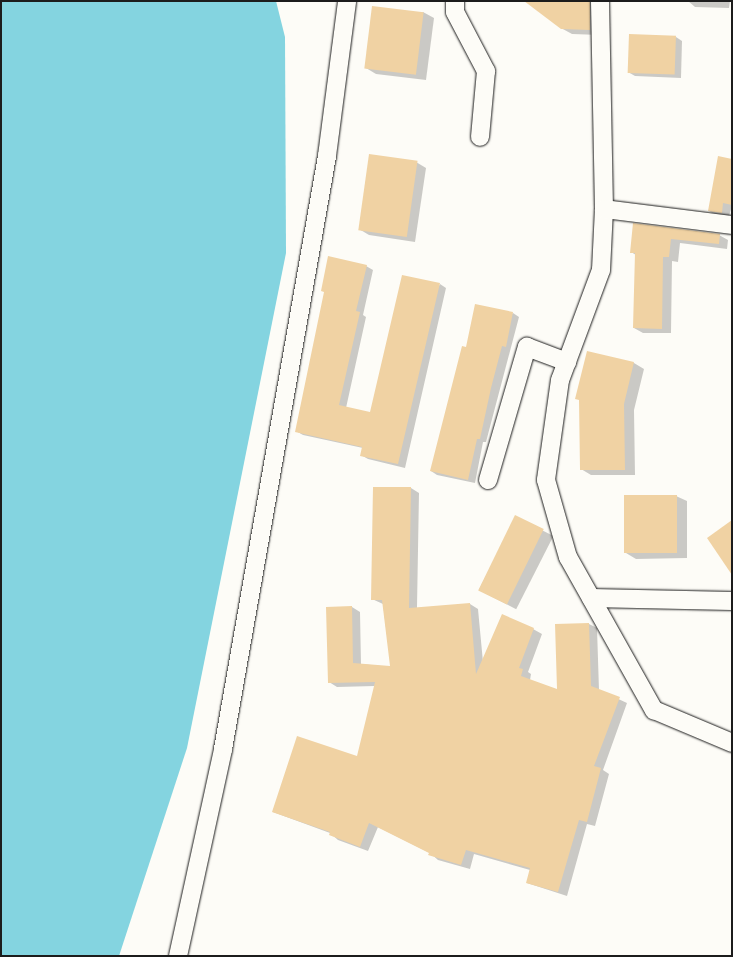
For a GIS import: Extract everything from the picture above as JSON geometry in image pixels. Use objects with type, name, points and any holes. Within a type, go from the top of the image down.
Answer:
[{"type":"street","points":[[178,956],[223,748],[327,156],[347,1]]},
{"type":"street","points":[[455,1],[455,12],[486,71],[480,137]]},
{"type":"street","points":[[600,1],[604,209],[602,270],[560,380],[546,480],[568,557],[654,710],[732,743]]},
{"type":"street","points":[[604,209],[732,225]]},
{"type":"street","points":[[488,480],[527,347],[567,362]]},
{"type":"street","points":[[591,598],[732,601]]},
{"type":"water","points":[[1,1],[276,1],[285,37],[286,253],[187,748],[119,956],[1,956]]},
{"type":"building","points":[[524,1],[590,1],[590,30],[561,29]]},
{"type":"building","points":[[372,6],[424,12],[416,75],[364,69]]},
{"type":"building","points":[[629,34],[676,36],[675,75],[628,73]]},
{"type":"building","points":[[369,154],[418,161],[407,237],[358,230]]},
{"type":"building","points":[[718,156],[732,159],[732,205],[723,203],[722,213],[708,211]]},
{"type":"building","points":[[633,223],[720,234],[719,244],[671,239],[669,257],[663,257],[662,329],[633,328],[635,253],[630,253]]},
{"type":"building","points":[[328,256],[367,265],[356,311],[360,312],[339,405],[370,412],[402,275],[440,283],[398,464],[360,456],[362,447],[295,432],[324,292],[321,291]]},
{"type":"building","points":[[475,304],[513,312],[506,347],[502,346],[480,439],[477,439],[468,480],[430,471],[462,346],[466,347]]},
{"type":"building","points":[[587,351],[634,362],[624,404],[625,470],[580,470],[579,400],[575,399]]},
{"type":"building","points":[[373,487],[411,487],[409,608],[470,603],[476,674],[502,614],[534,628],[519,668],[523,669],[521,676],[557,689],[555,624],[589,623],[591,686],[620,697],[594,766],[601,768],[587,822],[579,820],[558,892],[526,883],[530,868],[466,850],[461,865],[428,855],[429,853],[369,823],[360,847],[329,835],[330,832],[272,812],[297,736],[357,756],[375,682],[328,683],[326,607],[352,606],[353,663],[390,666],[382,600],[371,600]]},
{"type":"building","points":[[624,495],[677,495],[677,553],[624,553]]},
{"type":"building","points":[[515,515],[544,529],[507,605],[478,590]]},
{"type":"building","points":[[732,520],[732,575],[707,538]]}]
